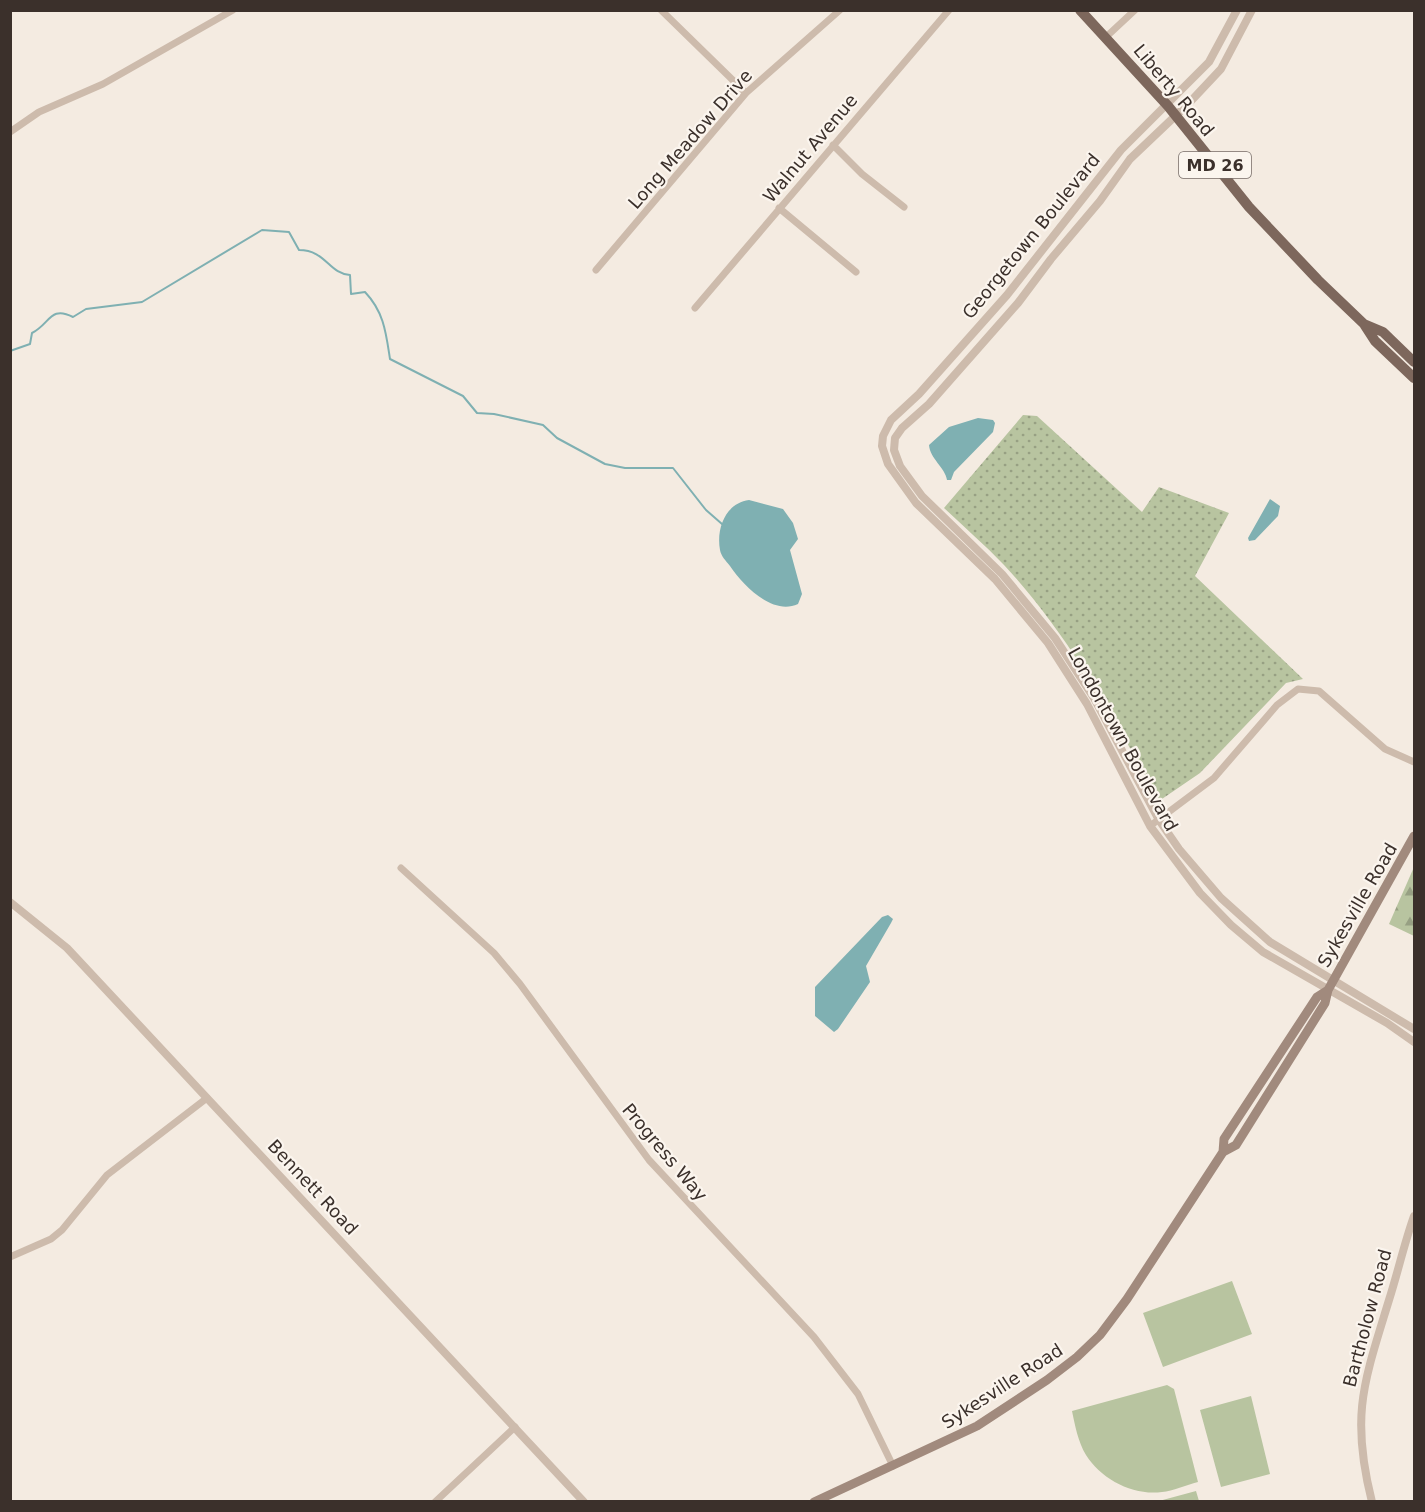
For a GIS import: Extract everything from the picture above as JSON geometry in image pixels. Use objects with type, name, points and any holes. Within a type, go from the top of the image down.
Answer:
[{"type":"main road","name":"Liberty Road","points":[[1080,10],[1168,106],[1249,207],[1318,280],[1364,324],[1375,341],[1414,378]]},
{"type":"main road","name":"Liberty Road","points":[[1364,324],[1383,332],[1414,362]]},
{"type":"main road","name":"Sykesville Road","points":[[814,1502],[977,1426],[1047,1380],[1088,1347],[1127,1299],[1223,1152],[1236,1145],[1325,1002],[1330,986],[1414,836]]},
{"type":"street","points":[[10,132],[39,112],[104,84],[233,10]]},
{"type":"street","points":[[661,10],[746,93]]},
{"type":"street","name":"Long Meadow Drive","points":[[596,270],[746,93],[840,10]]},
{"type":"street","name":"Walnut Avenue","points":[[695,308],[949,10]]},
{"type":"street","points":[[1106,37],[1135,10]]},
{"type":"street","name":"Georgetown Boulevard","points":[[907,484],[884,454],[883,436],[891,420],[919,394],[1007,295],[1121,150],[1168,106],[1209,62],[1237,10]]},
{"type":"street","name":"Georgetown Boulevard","points":[[907,484],[896,458],[894,445],[897,433],[942,390],[1018,303],[1051,259],[1100,201],[1130,159],[1221,69],[1252,10]]},
{"type":"street","points":[[833,145],[862,174],[904,207]]},
{"type":"street","points":[[778,208],[856,272]]},
{"type":"street","name":"Londontown Boulevard","points":[[907,484],[1002,574],[1054,638],[1094,698],[1159,820],[1179,849],[1239,916],[1330,986]]},
{"type":"street","name":"Londontown Boulevard","points":[[907,484],[931,520],[1002,587],[1048,643],[1087,704],[1150,826],[1200,893],[1231,925],[1263,952],[1330,986]]},
{"type":"street","points":[[1150,826],[1214,778],[1277,705],[1298,689],[1319,691],[1385,749],[1414,762]]},
{"type":"street","name":"Progress Way","points":[[401,867],[494,953],[520,984],[649,1160],[814,1337],[858,1394],[893,1466]]},
{"type":"street","name":"Bennett Road","points":[[10,902],[67,948],[585,1502]]},
{"type":"street","points":[[1330,986],[1414,1042]]},
{"type":"street","points":[[1330,986],[1414,1029]]},
{"type":"street","points":[[1387,1023],[1400,1024],[1414,1034]]},
{"type":"street","points":[[10,1257],[51,1239],[62,1230],[107,1175],[207,1098]]},
{"type":"street","name":"Bartholow Road","points":[[1372,1502],[1362,1458],[1361,1402],[1370,1361],[1414,1216]]},
{"type":"street","points":[[435,1502],[515,1427]]},
{"type":"green space","points":[[1023,415],[1037,416],[1142,512],[1159,487],[1229,513],[1195,576],[1303,679],[1286,683],[1200,773],[1159,801],[1089,678],[1049,620],[1004,565],[944,508]]},
{"type":"green space","points":[[1414,867],[1414,936],[1389,924]]},
{"type":"green space","points":[[1232,1281],[1252,1334],[1163,1367],[1143,1313]]},
{"type":"green space","points":[[1167,1385],[1174,1389],[1198,1482],[1151,1493],[1119,1484],[1092,1464],[1086,1455],[1079,1439],[1072,1411]]},
{"type":"green space","points":[[1251,1396],[1270,1474],[1221,1487],[1200,1410]]},
{"type":"green space","points":[[1196,1491],[1199,1501],[1159,1501]]},
{"type":"water","points":[[978,418],[993,420],[995,423],[993,432],[954,472],[951,480],[947,480],[932,455],[929,445],[949,427]]},
{"type":"water","points":[[1270,499],[1280,506],[1278,516],[1255,540],[1249,541],[1248,538]]},
{"type":"water","points":[[749,500],[783,509],[793,523],[798,539],[790,550],[802,594],[798,604],[788,607],[778,606],[759,597],[742,582],[721,554],[719,542],[724,518],[734,506]]},
{"type":"water","points":[[888,915],[893,919],[866,966],[870,982],[834,1032],[815,1016],[815,987],[882,917]]},
{"type":"waterway","points":[[10,351],[30,344],[32,333],[55,314],[73,317],[86,309],[142,302],[262,230],[289,232],[299,250],[315,254],[337,271],[350,275],[351,294],[365,292],[376,307],[383,323],[390,359],[463,396],[477,413],[494,414],[543,425],[557,438],[605,464],[625,468],[673,468],[706,510],[722,524]]}]
